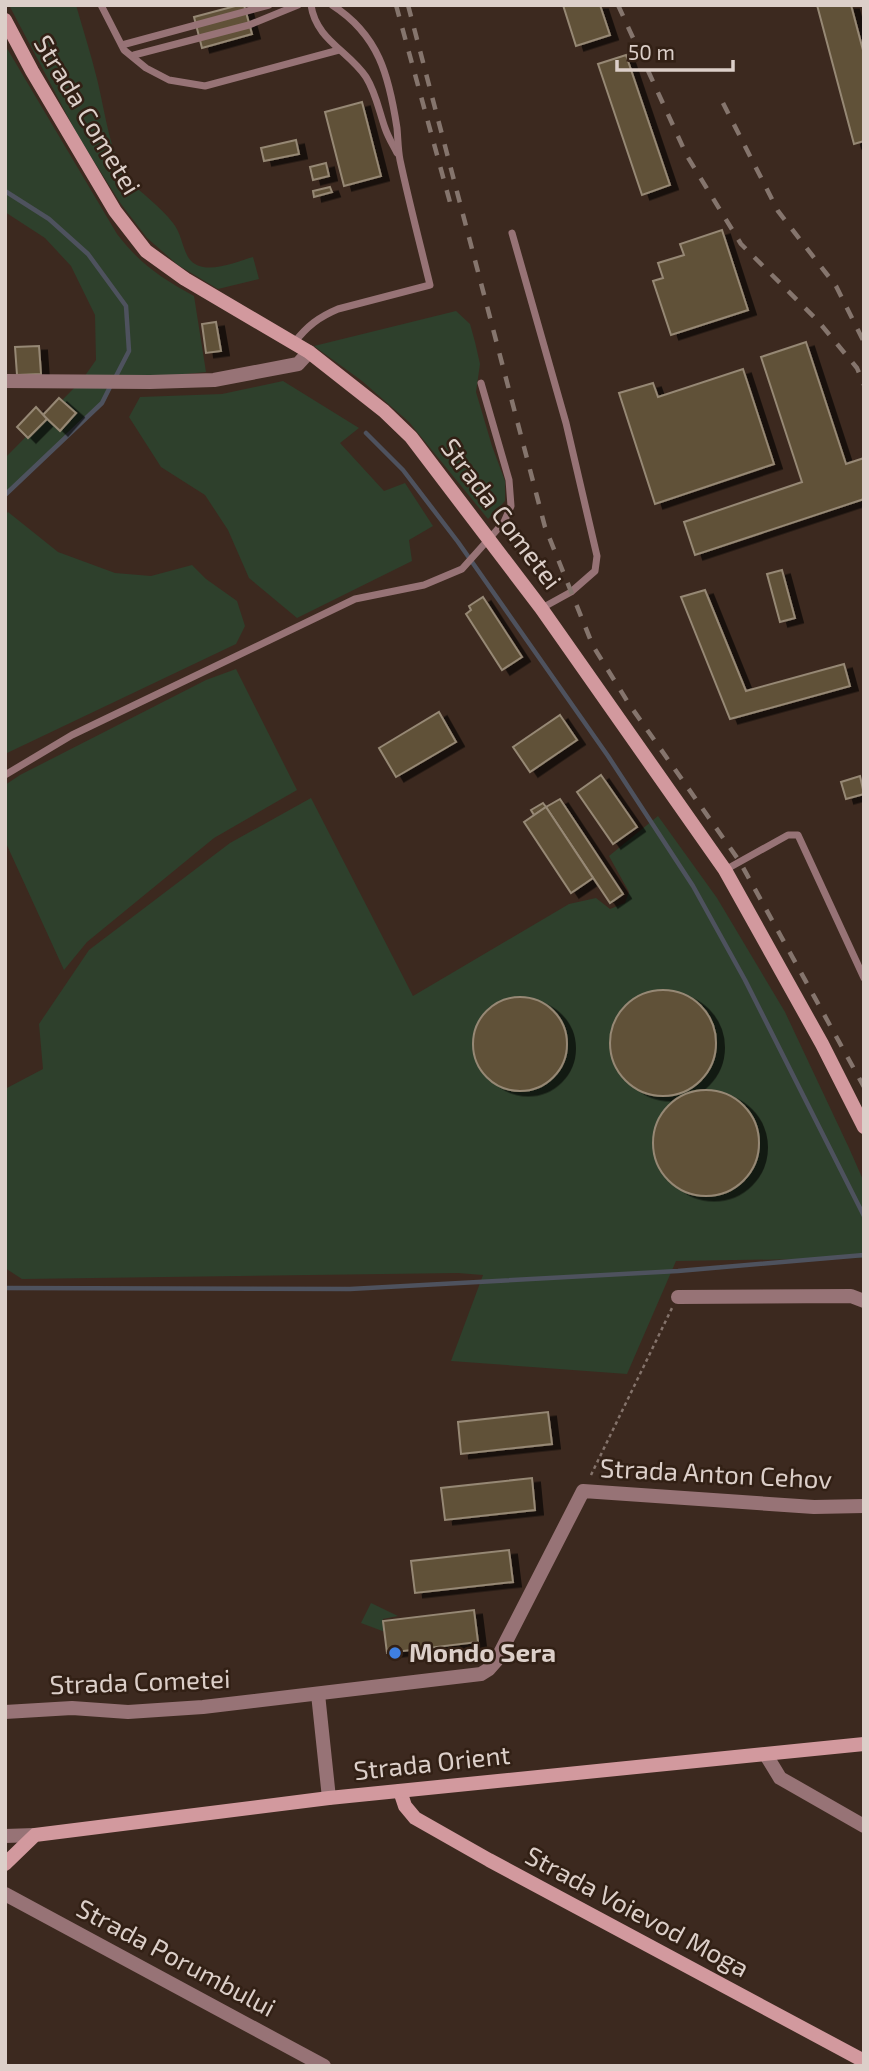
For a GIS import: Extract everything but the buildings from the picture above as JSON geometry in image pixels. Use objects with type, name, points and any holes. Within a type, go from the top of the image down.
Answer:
[{"type":"street","name":"Strada Cometei","points":[[5,20],[115,211],[146,251],[171,270],[309,352],[384,411],[411,437],[541,608],[725,870],[864,1127]]},
{"type":"street","points":[[5,381],[214,380],[298,363],[309,352]]},
{"type":"street","points":[[678,1297],[851,1296],[864,1301]]},
{"type":"street","name":"Strada Anton Cehov","points":[[318,1694],[471,1677],[489,1669],[496,1661],[583,1491],[814,1507],[864,1506]]},
{"type":"street","name":"Strada Cometei","points":[[5,1712],[72,1708],[128,1712],[318,1694]]},
{"type":"street","points":[[318,1694],[328,1798]]},
{"type":"street","name":"Strada Orient","points":[[5,1836],[35,1835],[328,1798],[864,1744]]},
{"type":"street","points":[[766,1755],[780,1778],[864,1826]]},
{"type":"street","name":"Strada Voievod Moga","points":[[400,1791],[410,1812],[436,1830],[864,2061]]},
{"type":"street","points":[[5,1864],[35,1835]]},
{"type":"street","name":"Strada Porumbului","points":[[5,1894],[324,2066]]},
{"type":"lane","points":[[101,5],[122,45],[146,68],[169,80],[205,86],[339,51]]},
{"type":"lane","points":[[122,45],[269,5]]},
{"type":"lane","points":[[134,55],[261,22],[298,5]]},
{"type":"lane","points":[[311,5],[313,20],[339,51],[366,76],[386,132],[399,157]]},
{"type":"lane","points":[[293,343],[312,323],[331,312],[430,285],[399,157],[397,129],[378,53],[351,18],[332,5]]},
{"type":"lane","points":[[348,5],[351,18]]},
{"type":"lane","points":[[512,233],[566,424],[597,556],[595,572],[571,592],[541,608]]},
{"type":"lane","points":[[5,775],[72,735],[355,599],[424,585],[462,569],[504,522],[511,506],[509,480],[481,383]]},
{"type":"lane","points":[[725,870],[788,835],[798,835],[864,978]]},
{"type":"path","points":[[583,1491],[678,1297]]},
{"type":"green space","points":[[9,5],[76,5],[95,70],[111,142],[126,178],[173,223],[188,257],[194,263],[210,268],[253,257],[259,279],[218,289],[178,265],[147,238],[121,204],[78,136]]},
{"type":"green space","points":[[5,45],[117,234],[134,254],[152,269],[194,296],[206,372],[115,381],[102,403],[5,495],[5,458],[82,380],[96,360],[95,315],[71,266],[45,238],[5,212]]},
{"type":"green space","points":[[456,311],[470,324],[480,364],[476,392],[505,481],[505,501],[488,519],[409,422],[362,381],[314,346]]},
{"type":"green space","points":[[283,381],[359,428],[340,443],[384,491],[405,483],[433,526],[409,540],[412,561],[297,618],[249,578],[228,530],[205,495],[161,467],[129,417],[140,397],[222,394]]},
{"type":"green space","points":[[8,512],[58,552],[115,573],[151,576],[192,565],[206,579],[237,601],[245,626],[236,644],[5,754],[5,515]]},
{"type":"green space","points":[[236,669],[297,790],[214,838],[87,942],[64,970],[5,841],[5,785],[206,680]]},
{"type":"green space","points":[[311,798],[413,996],[569,904],[596,898],[610,909],[625,903],[629,892],[609,856],[658,816],[717,898],[785,1012],[849,1148],[864,1182],[864,1258],[676,1261],[627,1374],[451,1361],[483,1275],[458,1273],[22,1279],[5,1268],[5,1089],[43,1069],[39,1024],[89,950],[230,843]]},
{"type":"green space","points":[[371,1603],[398,1616],[383,1619],[385,1632],[361,1623]]},
{"type":"waterway","points":[[5,191],[49,219],[88,254],[126,306],[129,351],[115,378]]},
{"type":"waterway","points":[[5,495],[102,403],[111,385]]},
{"type":"waterway","points":[[366,433],[403,470],[458,542],[608,756],[693,886],[745,980],[864,1216]]},
{"type":"waterway","points":[[5,1288],[350,1289],[678,1271],[864,1255]]},
{"type":"railway","points":[[396,5],[451,206]]},
{"type":"railway","points":[[408,5],[545,527],[593,646],[629,704],[740,862],[864,1087]]},
{"type":"railway","points":[[618,5],[687,156],[741,244],[818,321],[857,368],[864,385]]},
{"type":"railway","points":[[723,103],[778,211],[836,286],[864,342]]},
{"type":"place","name":"Mondo Sera","points":[[395,1653]]}]
